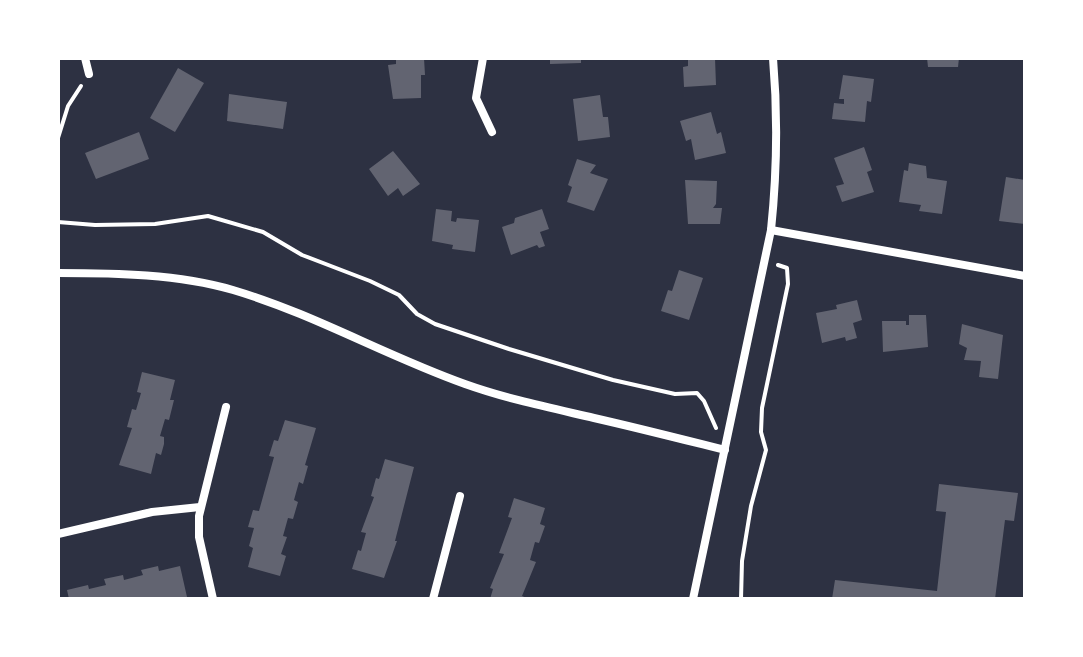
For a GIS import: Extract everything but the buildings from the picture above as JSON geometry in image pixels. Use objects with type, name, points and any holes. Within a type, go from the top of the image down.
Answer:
[{"type":"street","points":[[85,58],[89,74]]},
{"type":"street","points":[[483,58],[476,98],[492,132]]},
{"type":"street","points":[[693,599],[771,230],[777,173],[778,117],[773,58]]},
{"type":"street","points":[[771,230],[1025,276]]},
{"type":"street","points":[[58,273],[141,276],[230,289],[332,326],[467,385],[522,402],[725,450]]},
{"type":"street","points":[[213,599],[199,537],[200,507],[226,407]]},
{"type":"street","points":[[433,599],[460,496]]},
{"type":"street","points":[[58,534],[152,512],[200,507]]},
{"type":"path","points":[[58,138],[68,106],[89,74]]},
{"type":"path","points":[[58,222],[155,224],[208,216],[263,232],[302,255],[399,295],[417,314],[435,324],[613,380],[675,394],[697,393],[704,401],[725,450]]},
{"type":"path","points":[[741,599],[742,561],[766,450],[761,432],[762,408],[788,284],[787,268],[764,261]]}]
